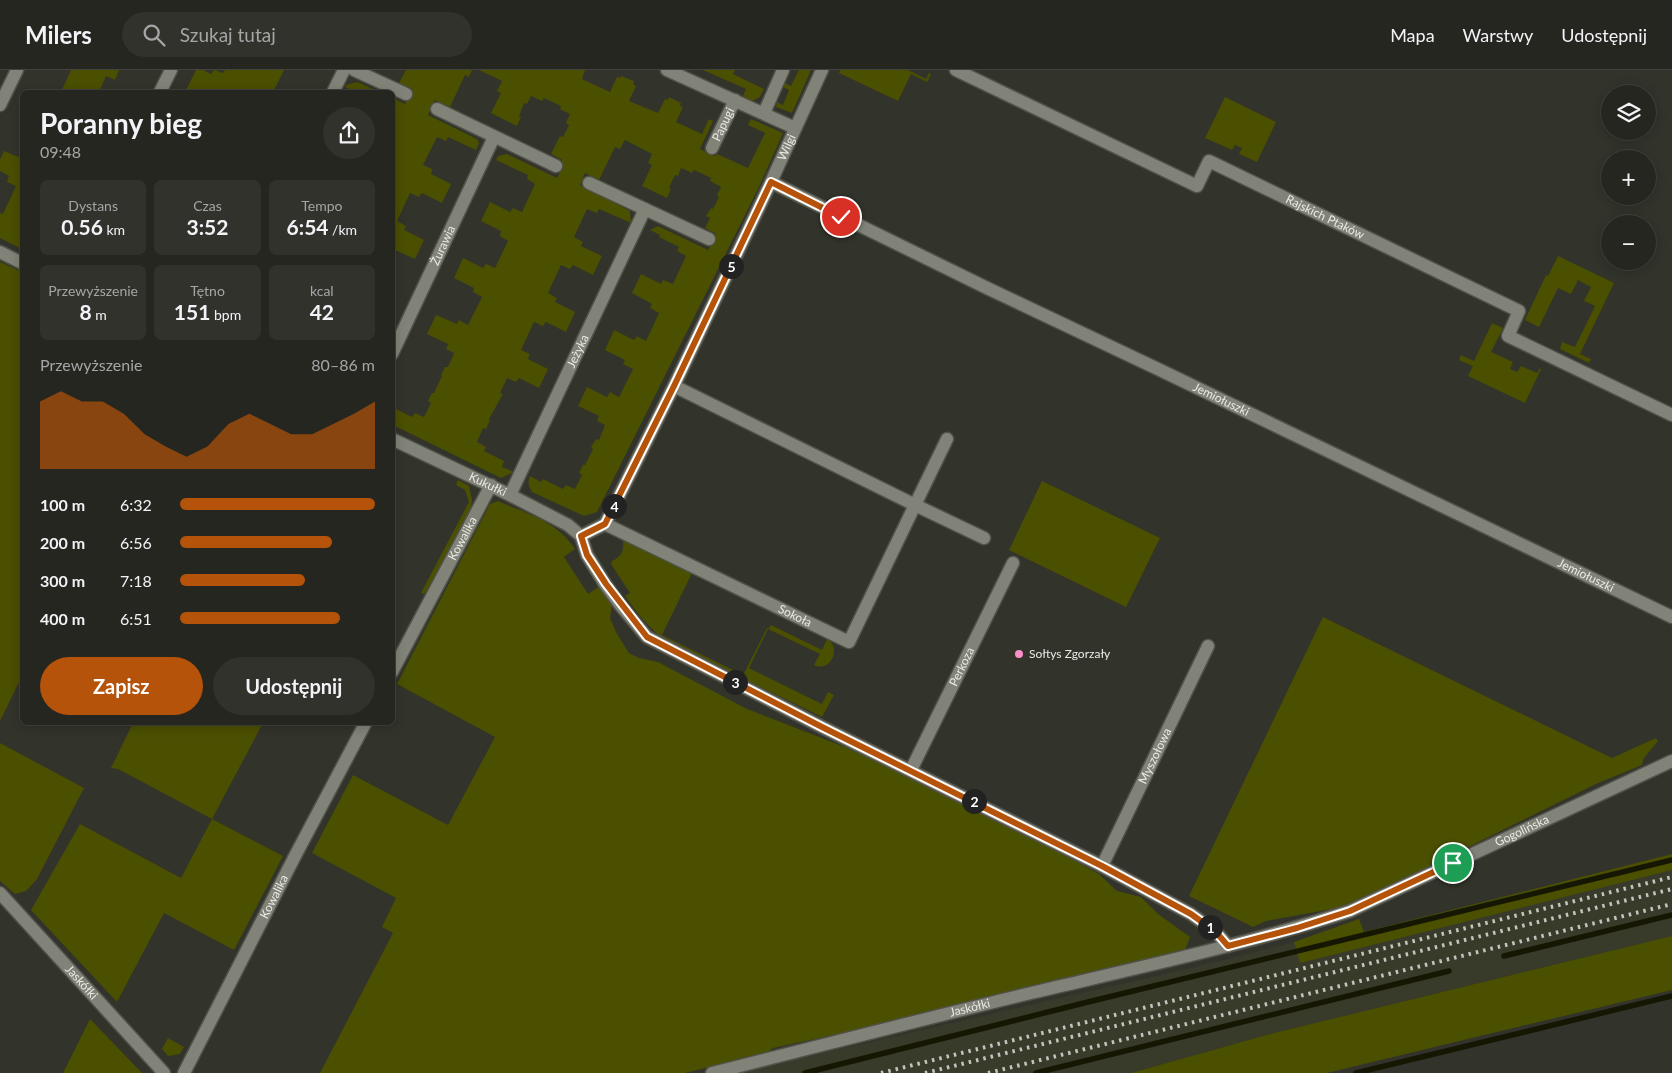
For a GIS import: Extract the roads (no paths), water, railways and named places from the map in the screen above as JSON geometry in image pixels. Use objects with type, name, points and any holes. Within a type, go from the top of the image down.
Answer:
[{"type":"street","points":[[0,105],[17,70]]},
{"type":"street","points":[[161,90],[171,70]]},
{"type":"street","points":[[334,90],[344,70]]},
{"type":"street","points":[[354,70],[406,94]]},
{"type":"street","name":"Papugi","points":[[667,70],[795,128]]},
{"type":"street","points":[[764,113],[783,70]]},
{"type":"street","name":"Wilgi","points":[[605,524],[674,386],[822,70]]},
{"type":"street","name":"Rajskich Ptaków","points":[[956,70],[1197,186],[1209,161],[1218,165],[1519,311],[1508,336],[1672,416]]},
{"type":"street","name":"Papugi","points":[[712,148],[735,100]]},
{"type":"street","points":[[437,109],[556,166]]},
{"type":"street","name":"Żurawia","points":[[395,348],[494,137]]},
{"type":"street","name":"Jemiołuszki","points":[[771,182],[987,288],[1672,617]]},
{"type":"street","points":[[589,183],[708,239]]},
{"type":"street","name":"Jeżyka","points":[[510,495],[645,209]]},
{"type":"street","points":[[0,252],[20,262]]},
{"type":"street","points":[[674,386],[984,538]]},
{"type":"street","name":"Sokoła","points":[[605,524],[849,642],[947,439]]},
{"type":"street","name":"Kukułki","points":[[395,440],[491,485],[568,525],[581,536]]},
{"type":"street","name":"Kowalika","points":[[395,666],[491,485]]},
{"type":"street","points":[[605,524],[581,536],[587,555],[606,584],[647,637],[822,727],[1102,866],[1191,914],[1216,932],[1228,946]]},
{"type":"street","name":"Perkoza","points":[[911,770],[1013,563]]},
{"type":"street","name":"Myszołowa","points":[[1102,866],[1208,646]]},
{"type":"street","name":"Kowalika","points":[[184,1073],[364,725]]},
{"type":"street","name":"Gogolińska","points":[[1228,946],[1297,928],[1350,911],[1672,761]]},
{"type":"street","name":"Jaskółki","points":[[0,893],[164,1073]]},
{"type":"street","name":"Jaskółki","points":[[712,1073],[1228,946]]},
{"type":"waterway","points":[[805,1073],[1672,860]]},
{"type":"waterway","points":[[1504,956],[1672,915]]},
{"type":"waterway","points":[[1036,1073],[1449,971]]},
{"type":"waterway","points":[[1356,1073],[1672,996]]},
{"type":"railway","points":[[881,1073],[1672,877]]},
{"type":"railway","points":[[925,1073],[1672,889]]},
{"type":"railway","points":[[988,1073],[1672,904]]},
{"type":"place","name":"Sołtys Zgorzały","points":[[1019,654]]}]
